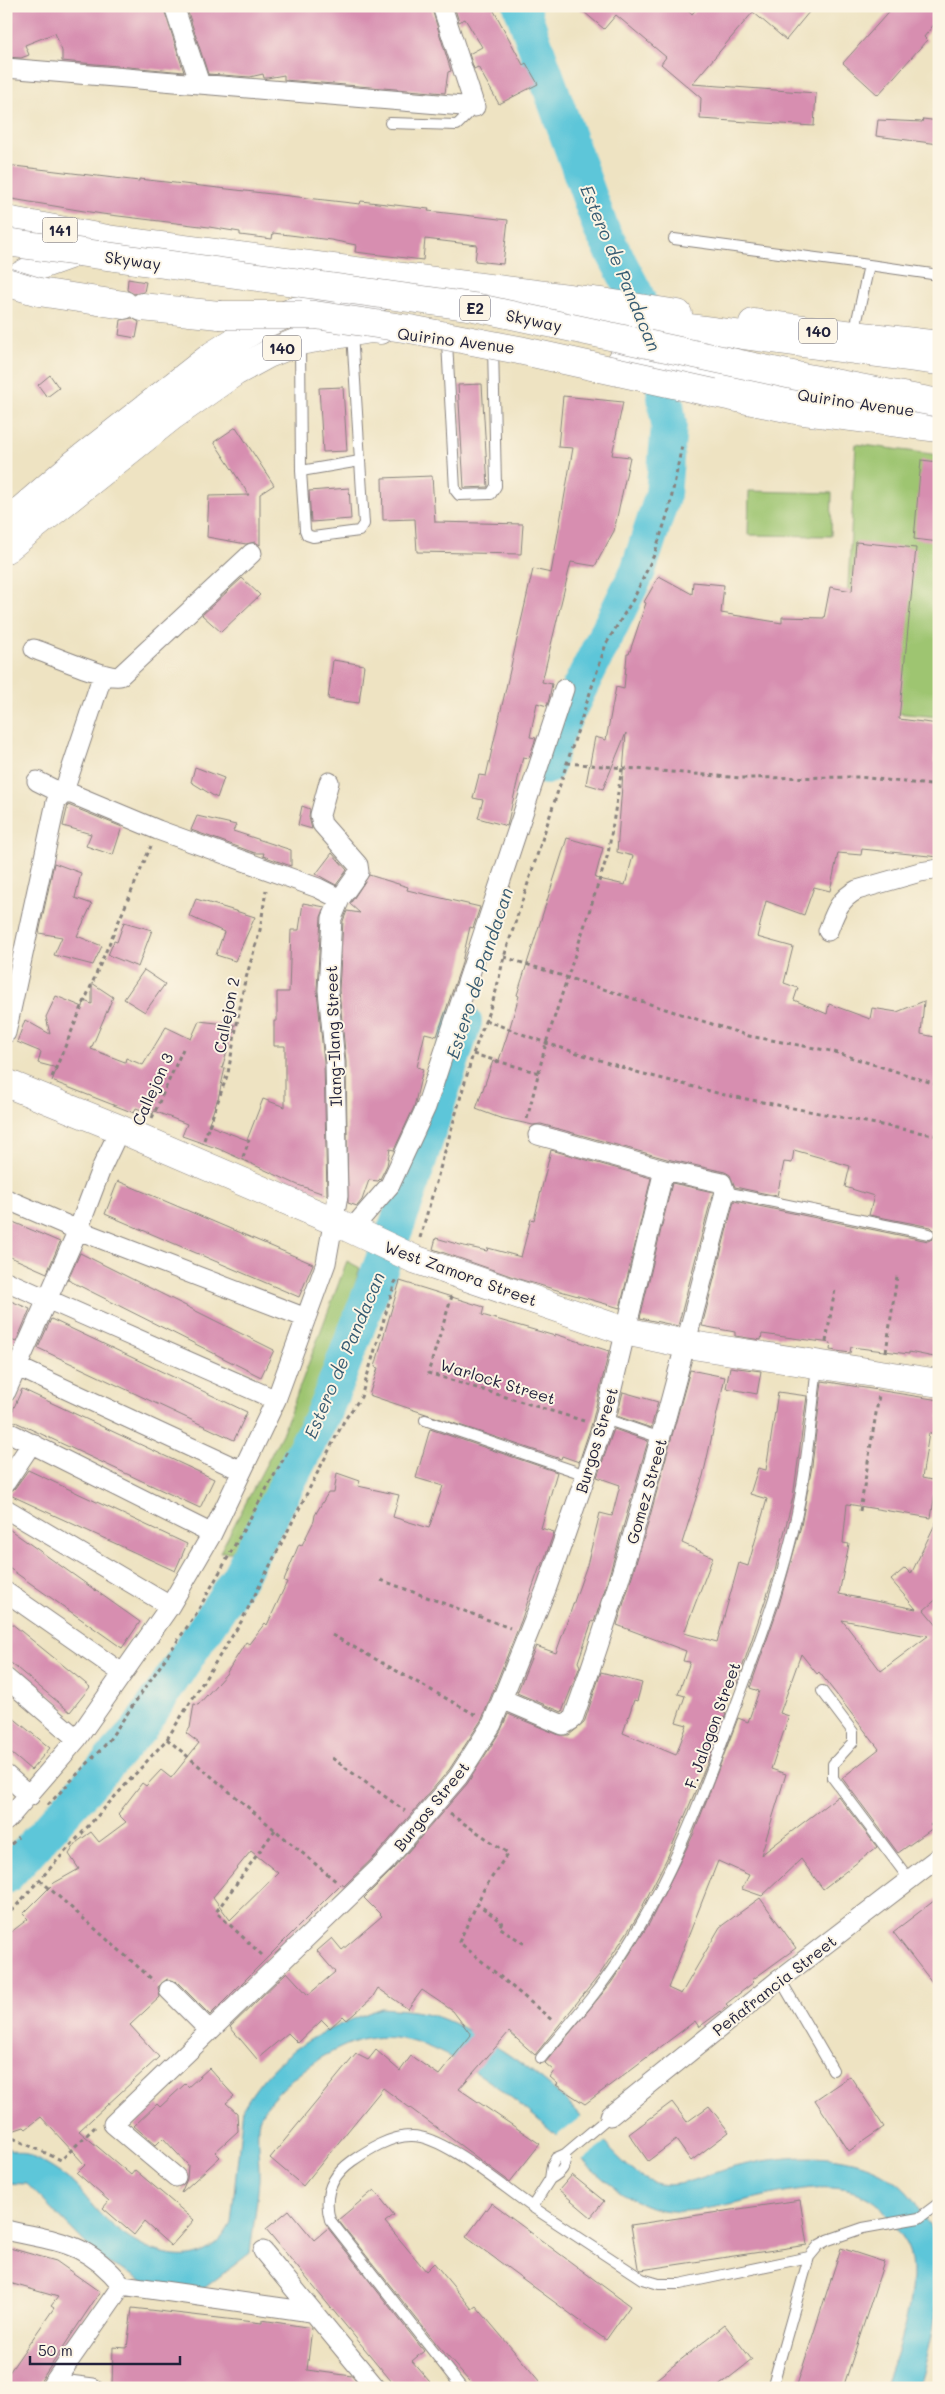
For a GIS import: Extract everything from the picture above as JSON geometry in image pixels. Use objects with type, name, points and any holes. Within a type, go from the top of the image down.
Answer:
[{"type":"main road","name":"141","points":[[6,220],[113,240]]},
{"type":"main road","name":"Skyway","points":[[6,236],[129,254],[607,310],[939,361]]},
{"type":"main road","name":"140","points":[[6,283],[38,266],[113,240],[607,310],[697,317],[939,345]]},
{"type":"main road","name":"Skyway","points":[[6,242],[465,306],[797,376],[939,402]]},
{"type":"main road","points":[[6,283],[39,292],[133,306],[219,315],[314,315],[410,329],[474,340],[796,410],[939,428]]},
{"type":"main road","points":[[6,523],[73,465],[212,355],[258,327],[294,311],[368,297],[488,309],[607,310]]},
{"type":"main road","name":"Quirino Avenue","points":[[6,549],[171,417],[235,372],[268,354],[300,341],[371,328],[446,342],[493,344],[619,359],[804,395],[939,413]]},
{"type":"main road","points":[[702,375],[824,376],[939,390]]},
{"type":"main road","name":"West Zamora Street","points":[[6,1083],[131,1134],[411,1257],[625,1332],[686,1344],[939,1383]]},
{"type":"street","points":[[6,68],[475,107],[442,6]]},
{"type":"street","points":[[180,8],[200,84]]},
{"type":"street","points":[[34,649],[103,674],[115,677],[120,676],[252,554]]},
{"type":"street","points":[[6,1033],[56,802],[63,794],[103,674]]},
{"type":"street","points":[[347,1228],[390,1185],[426,1107],[564,689]]},
{"type":"street","points":[[37,781],[63,794],[72,794],[158,830],[318,888],[340,900]]},
{"type":"street","name":"Ilang-Ilang Street","points":[[6,1821],[30,1796],[77,1739],[170,1606],[212,1534],[276,1400],[326,1263],[347,1228],[338,1196],[335,1062],[328,990],[332,918],[340,900],[359,872],[358,865],[322,824],[320,815],[329,782]]},
{"type":"street","points":[[828,931],[838,904],[848,895],[857,890],[920,872],[939,869]]},
{"type":"street","points":[[6,1392],[12,1364],[48,1299],[78,1230],[101,1169],[131,1134]]},
{"type":"street","points":[[538,1135],[723,1188]]},
{"type":"street","name":"Burgos Street","points":[[113,2124],[385,1862],[458,1777],[492,1724],[547,1587],[604,1423],[664,1170]]},
{"type":"street","name":"Gomez Street","points":[[502,1700],[563,1725],[573,1719],[602,1638],[661,1438],[686,1344],[723,1188]]},
{"type":"street","points":[[6,1199],[78,1230],[306,1318]]},
{"type":"street","points":[[6,1281],[276,1400]]},
{"type":"street","points":[[12,1364],[242,1471]]},
{"type":"street","points":[[6,1431],[212,1534]]},
{"type":"street","points":[[6,1482],[32,1443]]},
{"type":"street","points":[[6,1509],[170,1606]]},
{"type":"street","points":[[6,1592],[122,1674]]},
{"type":"street","points":[[6,1678],[77,1739]]},
{"type":"street","points":[[6,1775],[30,1796]]},
{"type":"street","name":"Peñafrancia Street","points":[[607,2118],[780,1979],[939,1857]]},
{"type":"street","points":[[169,1990],[209,2030]]},
{"type":"street","points":[[113,2124],[176,2178]]},
{"type":"street","points":[[6,2230],[77,2246],[101,2261],[122,2284],[311,2312]]},
{"type":"street","points":[[263,2251],[311,2312],[376,2388]]},
{"type":"street","points":[[52,2385],[122,2284]]},
{"type":"street","points":[[52,2385],[93,2388]]},
{"type":"lane","points":[[390,123],[457,125],[475,107]]},
{"type":"lane","points":[[674,239],[939,275]]},
{"type":"lane","points":[[854,335],[869,265]]},
{"type":"lane","points":[[300,341],[301,471],[304,530],[307,535],[313,536],[359,531],[364,524],[352,332]]},
{"type":"lane","points":[[446,342],[455,490],[459,495],[491,494],[496,486],[493,344]]},
{"type":"lane","points":[[301,471],[360,461]]},
{"type":"lane","points":[[723,1188],[929,1234]]},
{"type":"lane","name":"F. Jalogon Street","points":[[541,2058],[565,2030],[625,1951],[648,1912],[691,1825],[768,1614],[789,1543],[800,1500],[820,1365]]},
{"type":"lane","points":[[425,1420],[586,1475]]},
{"type":"lane","points":[[604,1423],[661,1438]]},
{"type":"lane","points":[[822,1691],[853,1732],[854,1738],[853,1742],[833,1764],[833,1778],[909,1879]]},
{"type":"lane","points":[[780,1979],[833,2070]]},
{"type":"lane","points":[[532,2207],[550,2179],[552,2165],[556,2158],[566,2153],[607,2118]]},
{"type":"lane","points":[[462,2388],[330,2220],[327,2209],[328,2190],[340,2170],[366,2151],[394,2139],[410,2136],[428,2138],[461,2157],[532,2207],[642,2279],[659,2284],[688,2283],[810,2257]]},
{"type":"lane","points":[[772,2388],[810,2257],[819,2245],[863,2228],[919,2218],[939,2203]]},
{"type":"path","points":[[6,1917],[168,1739],[241,1622],[344,1420],[361,1397],[395,1282],[411,1257],[473,1054],[495,995],[504,956],[606,644],[634,598],[654,555],[669,510],[682,445]]},
{"type":"path","points":[[567,763],[742,778],[859,777],[939,786]]},
{"type":"path","points":[[538,1135],[524,1130],[546,1043],[608,854],[622,768]]},
{"type":"path","points":[[42,1098],[158,830]]},
{"type":"path","name":"Callejon 2","points":[[195,1162],[228,1073],[244,985],[260,930],[270,870]]},
{"type":"path","points":[[504,956],[749,1036],[831,1051],[939,1085]]},
{"type":"path","points":[[485,1020],[546,1043],[640,1073],[725,1095],[939,1136]]},
{"type":"path","name":"Callejon 3","points":[[131,1134],[183,1048]]},
{"type":"path","points":[[473,1054],[539,1073]]},
{"type":"path","name":"Warlock Street","points":[[459,1274],[428,1373],[604,1423]]},
{"type":"path","points":[[820,1365],[835,1289]]},
{"type":"path","points":[[381,1580],[527,1634]]},
{"type":"path","points":[[332,1635],[492,1724]]},
{"type":"path","points":[[168,1739],[351,1894]]},
{"type":"path","points":[[332,1758],[420,1822]]},
{"type":"path","points":[[435,1804],[508,1853],[476,1903],[459,1942],[565,2030]]},
{"type":"path","points":[[275,1830],[216,1912],[275,1967]]},
{"type":"path","points":[[40,1880],[156,1983],[169,1990]]},
{"type":"path","points":[[476,1903],[502,1922],[500,1927],[526,1945]]},
{"type":"path","points":[[6,2135],[61,2160],[94,2127],[113,2124]]},
{"type":"green space","points":[[856,444],[939,455],[939,717],[841,708]]},
{"type":"green space","points":[[749,491],[832,493],[831,536],[748,535]]},
{"type":"green space","points":[[347,1261],[360,1268],[340,1336],[269,1497],[232,1552],[220,1552],[282,1434]]},
{"type":"water","points":[[381,2008],[420,2012],[443,2019],[463,2028],[504,2052],[543,2080],[560,2095],[627,2166],[645,2179],[655,2183],[665,2185],[684,2183],[748,2164],[804,2157],[832,2158],[859,2164],[883,2174],[904,2190],[921,2212],[933,2234],[937,2255],[938,2293],[936,2313],[933,2332],[918,2388],[884,2388],[901,2337],[910,2297],[912,2278],[911,2260],[907,2246],[880,2207],[857,2193],[831,2188],[802,2189],[772,2194],[711,2208],[682,2211],[657,2209],[631,2198],[607,2182],[546,2126],[499,2088],[473,2070],[446,2055],[419,2044],[392,2038],[367,2039],[352,2043],[310,2065],[271,2100],[264,2109],[259,2122],[259,2180],[250,2253],[198,2293],[155,2287],[102,2260],[27,2184],[6,2183],[6,2148],[46,2164],[68,2179],[104,2218],[118,2231],[135,2242],[152,2250],[170,2255],[187,2256],[204,2252],[219,2241],[231,2223],[243,2108],[256,2088],[271,2071],[302,2045],[338,2025]]},
{"type":"pier","points":[[583,2115],[607,2141],[581,2162],[555,2137]]},
{"type":"building","points":[[6,6],[163,6],[184,72],[62,61],[62,51],[55,33],[25,45],[29,55],[21,58],[6,57]]},
{"type":"building","points":[[186,6],[431,6],[451,71],[448,72],[445,93],[284,80],[284,75],[264,78],[263,74],[250,77],[208,74]]},
{"type":"building","points":[[454,6],[496,6],[493,9],[523,65],[526,63],[538,84],[499,104],[478,67],[474,69],[469,54],[482,47],[465,19],[459,22]]},
{"type":"building","points":[[577,6],[682,6],[692,14],[699,6],[814,6],[786,40],[753,12],[692,84],[816,93],[814,126],[700,119],[701,98],[661,64],[666,57],[616,15],[604,29]]},
{"type":"building","points":[[894,6],[939,6],[939,18],[924,37],[927,40],[878,95],[843,63]]},
{"type":"building","points":[[923,119],[939,121],[939,144],[876,136],[878,120],[922,122]]},
{"type":"building","points":[[6,165],[360,204],[361,201],[508,220],[503,264],[475,261],[477,245],[425,239],[423,260],[355,252],[356,245],[331,240],[273,233],[272,239],[240,235],[240,232],[209,227],[102,214],[6,198]]},
{"type":"building","points":[[128,279],[146,282],[144,292],[134,294],[127,290]]},
{"type":"building","points":[[132,318],[139,322],[136,338],[119,335],[121,320]]},
{"type":"building","points":[[50,375],[59,388],[47,397],[38,385]]},
{"type":"building","points":[[482,384],[488,487],[464,488],[458,385]]},
{"type":"building","points":[[343,387],[347,451],[323,452],[319,388]]},
{"type":"building","points":[[563,396],[623,402],[612,455],[630,457],[614,531],[595,566],[571,562],[542,682],[552,684],[549,699],[547,706],[537,703],[530,737],[536,738],[529,758],[523,757],[507,826],[478,818],[483,800],[473,798],[479,775],[486,776],[533,569],[551,573],[573,448],[558,447]]},
{"type":"building","points":[[236,427],[274,485],[260,494],[260,545],[255,542],[246,544],[207,537],[209,496],[249,495],[214,442]]},
{"type":"building","points":[[921,460],[939,462],[939,542],[914,539]]},
{"type":"building","points":[[432,476],[435,522],[523,524],[521,554],[417,552],[415,519],[383,520],[382,478]]},
{"type":"building","points":[[349,488],[351,519],[311,522],[309,491]]},
{"type":"building","points":[[856,542],[916,548],[899,719],[939,724],[934,762],[939,762],[939,857],[862,849],[861,855],[838,853],[830,891],[814,887],[804,915],[766,901],[757,937],[793,947],[784,983],[798,988],[794,1000],[827,1014],[829,1004],[870,1019],[872,1008],[897,1012],[924,1001],[921,1034],[939,1038],[939,1288],[934,1320],[939,1321],[939,1358],[909,1352],[909,1354],[851,1347],[850,1353],[830,1350],[831,1343],[762,1334],[761,1340],[735,1336],[735,1332],[702,1326],[734,1201],[928,1241],[934,1238],[935,1231],[931,1227],[869,1215],[874,1196],[845,1187],[850,1166],[794,1150],[792,1163],[784,1162],[777,1196],[735,1187],[730,1175],[725,1172],[667,1159],[541,1124],[533,1125],[500,1118],[476,1109],[493,1061],[498,1063],[519,996],[517,995],[567,838],[603,848],[595,878],[625,885],[633,856],[617,852],[626,733],[603,789],[586,784],[595,737],[606,740],[616,687],[624,689],[627,654],[629,654],[646,603],[644,602],[659,576],[692,594],[693,582],[724,585],[721,613],[782,623],[782,617],[824,618],[830,587],[852,591]]},
{"type":"building","points":[[242,578],[260,595],[221,632],[202,615]]},
{"type":"building","points":[[333,660],[364,665],[359,703],[328,699]]},
{"type":"building","points":[[195,767],[224,778],[217,798],[191,782]]},
{"type":"building","points":[[68,805],[122,827],[113,855],[86,846],[91,834],[63,826]]},
{"type":"building","points":[[302,806],[310,809],[309,817],[312,829],[298,825]]},
{"type":"building","points":[[197,816],[236,825],[233,831],[291,850],[291,866],[263,856],[264,853],[255,853],[191,830]]},
{"type":"building","points":[[332,853],[347,870],[336,885],[316,874]]},
{"type":"building","points":[[54,863],[81,873],[75,898],[92,904],[77,936],[102,946],[93,965],[54,955],[62,937],[39,933]]},
{"type":"building","points":[[369,875],[408,887],[407,890],[480,907],[473,928],[470,927],[461,966],[437,1036],[425,1033],[417,1067],[423,1069],[414,1107],[394,1150],[390,1149],[387,1165],[380,1179],[378,1181],[369,1180],[362,1200],[357,1206],[348,1203],[346,1062],[339,990],[343,921],[347,911],[360,913],[350,904]]},
{"type":"building","points":[[196,899],[255,917],[235,961],[216,955],[224,932],[189,916]]},
{"type":"building","points":[[303,903],[325,907],[321,917],[317,990],[324,1063],[327,1195],[298,1185],[219,1149],[182,1136],[187,1124],[154,1111],[153,1114],[136,1108],[134,1113],[52,1081],[57,1068],[38,1063],[41,1052],[17,1042],[25,1020],[50,1034],[46,1017],[56,996],[83,1007],[84,1001],[92,1004],[92,983],[113,997],[91,1049],[125,1062],[126,1058],[143,1065],[166,1027],[191,1039],[199,1021],[235,1025],[222,1068],[225,1068],[218,1099],[208,1125],[247,1140],[263,1099],[285,1107],[285,1046],[274,1046],[274,1021],[277,1021],[277,992],[289,992],[291,930],[299,930]]},
{"type":"building","points":[[124,922],[152,930],[138,967],[108,955],[114,941],[117,942]]},
{"type":"building","points":[[144,970],[165,984],[145,1012],[124,999]]},
{"type":"building","points":[[551,1150],[651,1178],[620,1308],[522,1280],[433,1249],[436,1238],[464,1246],[487,1251],[488,1248],[521,1257],[531,1219],[534,1220]]},
{"type":"building","points":[[118,1181],[313,1264],[299,1297],[105,1214]]},
{"type":"building","points":[[672,1183],[713,1192],[678,1326],[640,1318]]},
{"type":"building","points":[[6,1219],[60,1242],[47,1273],[6,1255]]},
{"type":"building","points":[[80,1253],[274,1350],[261,1377],[68,1280]]},
{"type":"building","points":[[400,1281],[484,1307],[482,1315],[555,1336],[555,1334],[609,1351],[592,1423],[579,1462],[562,1456],[561,1459],[369,1395],[378,1368],[375,1367]]},
{"type":"building","points":[[6,1299],[30,1309],[16,1342],[6,1338]]},
{"type":"building","points":[[51,1319],[247,1412],[234,1440],[38,1348]]},
{"type":"building","points":[[730,1367],[761,1371],[757,1394],[726,1388]]},
{"type":"building","points":[[690,1370],[725,1377],[703,1476],[682,1543],[713,1557],[684,1633],[717,1642],[739,1563],[748,1566],[767,1499],[750,1494],[758,1468],[766,1470],[778,1392],[807,1396],[793,1497],[774,1575],[737,1684],[728,1681],[718,1711],[726,1714],[667,1858],[637,1917],[600,1974],[535,2055],[509,2032],[459,2089],[540,2144],[510,2182],[383,2088],[303,2186],[270,2158],[356,2054],[368,2060],[376,2050],[400,2071],[411,2056],[439,2075],[471,2035],[453,2011],[422,1990],[408,2009],[378,1988],[372,1998],[347,2020],[343,2016],[330,2028],[322,2020],[298,2043],[288,2033],[257,2059],[230,2027],[287,1972],[308,1995],[335,1972],[317,1951],[332,1938],[342,1950],[382,1916],[364,1898],[393,1869],[467,1784],[501,1730],[508,1714],[559,1735],[569,1735],[584,1723],[601,1672],[642,1683],[637,1701],[634,1700],[623,1733],[676,1755],[687,1725],[676,1722],[685,1696],[678,1694],[690,1662],[683,1661],[686,1651],[617,1625],[647,1527]]},
{"type":"building","points":[[822,1381],[939,1400],[939,1435],[929,1433],[922,1478],[937,1481],[931,1518],[847,1504],[843,1543],[849,1544],[839,1594],[916,1609],[891,1580],[905,1568],[911,1574],[939,1516],[939,1597],[924,1610],[939,1628],[939,1818],[930,1825],[933,1828],[898,1853],[842,1778],[879,1749],[819,1672],[817,1674],[801,1654],[780,1713],[789,1716],[771,1769],[786,1774],[761,1855],[838,1796],[877,1847],[823,1889],[801,1859],[762,1896],[742,1889],[749,1875],[718,1861],[668,1988],[681,1994],[720,1927],[760,1898],[796,1948],[752,1980],[754,1982],[726,2004],[728,2006],[699,2027],[695,2021],[585,2104],[556,2085],[558,2084],[550,2077],[554,2071],[545,2063],[611,1983],[649,1924],[694,1833],[738,1718],[748,1722],[759,1691],[750,1688],[779,1605],[801,1526],[812,1466]],"holes":[[[842,1620],[928,1636],[881,1671]]]},
{"type":"building","points":[[22,1389],[214,1479],[200,1508],[9,1419]]},
{"type":"building","points":[[623,1392],[658,1402],[651,1428],[617,1416]]},
{"type":"building","points":[[430,1429],[557,1472],[541,1528],[554,1532],[542,1566],[540,1566],[521,1621],[482,1719],[449,1770],[377,1854],[344,1886],[342,1883],[210,2015],[177,1982],[167,1979],[158,1987],[160,1997],[130,2025],[159,2057],[79,2131],[131,2175],[135,2170],[194,2220],[171,2246],[144,2222],[134,2235],[103,2208],[109,2201],[77,2173],[85,2165],[41,2117],[26,2129],[24,2127],[6,2133],[6,1936],[28,1919],[23,1914],[54,1883],[79,1869],[69,1854],[77,1842],[91,1832],[99,1842],[126,1822],[118,1814],[142,1783],[146,1786],[161,1770],[171,1778],[199,1743],[186,1733],[190,1728],[194,1704],[198,1705],[226,1674],[246,1642],[249,1644],[265,1623],[267,1625],[287,1582],[284,1581],[299,1544],[302,1545],[315,1515],[328,1493],[334,1493],[337,1473],[360,1481],[358,1486],[399,1495],[393,1517],[429,1528],[443,1486],[416,1478]],"holes":[[[251,1851],[278,1873],[230,1920],[213,1897]]]},
{"type":"building","points":[[614,1429],[648,1441],[606,1586],[578,1662],[580,1666],[562,1712],[517,1693],[536,1646],[556,1653],[587,1565],[600,1513],[612,1516],[620,1485],[597,1477]]},
{"type":"building","points":[[28,1470],[187,1544],[175,1571],[8,1494],[15,1488]]},
{"type":"building","points":[[6,1527],[140,1622],[122,1648],[6,1566]]},
{"type":"building","points":[[6,1619],[90,1687],[70,1712],[6,1659]]},
{"type":"building","points":[[6,1712],[50,1748],[31,1770],[6,1749]]},
{"type":"building","points":[[939,1897],[939,1991],[893,1932]]},
{"type":"building","points":[[209,2068],[234,2096],[226,2103],[237,2113],[238,2131],[215,2152],[220,2157],[181,2193],[187,2179],[188,2165],[163,2138],[156,2145],[134,2126],[157,2104],[160,2107],[185,2084],[188,2087]]},
{"type":"building","points":[[850,2076],[884,2127],[849,2151],[815,2100]]},
{"type":"building","points":[[672,2102],[687,2122],[709,2106],[729,2132],[691,2161],[676,2140],[648,2161],[629,2134]]},
{"type":"building","points":[[572,2175],[604,2201],[591,2217],[559,2190]]},
{"type":"building","points":[[374,2190],[394,2215],[385,2222],[426,2271],[434,2263],[472,2309],[476,2306],[545,2388],[475,2388],[435,2342],[338,2220]]},
{"type":"building","points":[[800,2200],[807,2245],[641,2270],[638,2268],[631,2225]]},
{"type":"building","points":[[491,2203],[630,2306],[606,2340],[466,2237]]},
{"type":"building","points":[[289,2210],[314,2240],[328,2228],[424,2351],[412,2361],[435,2388],[397,2388],[266,2229]]},
{"type":"building","points":[[6,2247],[56,2261],[100,2292],[36,2388],[6,2388],[6,2377],[54,2308],[51,2306],[58,2297],[6,2282]]},
{"type":"building","points":[[841,2248],[884,2262],[843,2388],[796,2388]]},
{"type":"building","points":[[132,2308],[262,2323],[262,2320],[312,2328],[307,2370],[352,2376],[361,2388],[155,2388],[112,2385],[113,2347],[127,2348]]},
{"type":"building","points":[[725,2325],[752,2360],[716,2388],[645,2388]]},
{"type":"waterway","name":"Estero de Pandacan","points":[[521,6],[601,229],[635,293],[659,354],[669,425],[663,494],[638,571],[555,737],[546,767]]},
{"type":"waterway","name":"Estero de Pandacan","points":[[6,1876],[139,1729],[239,1577],[326,1408],[403,1209],[464,1022]]}]
